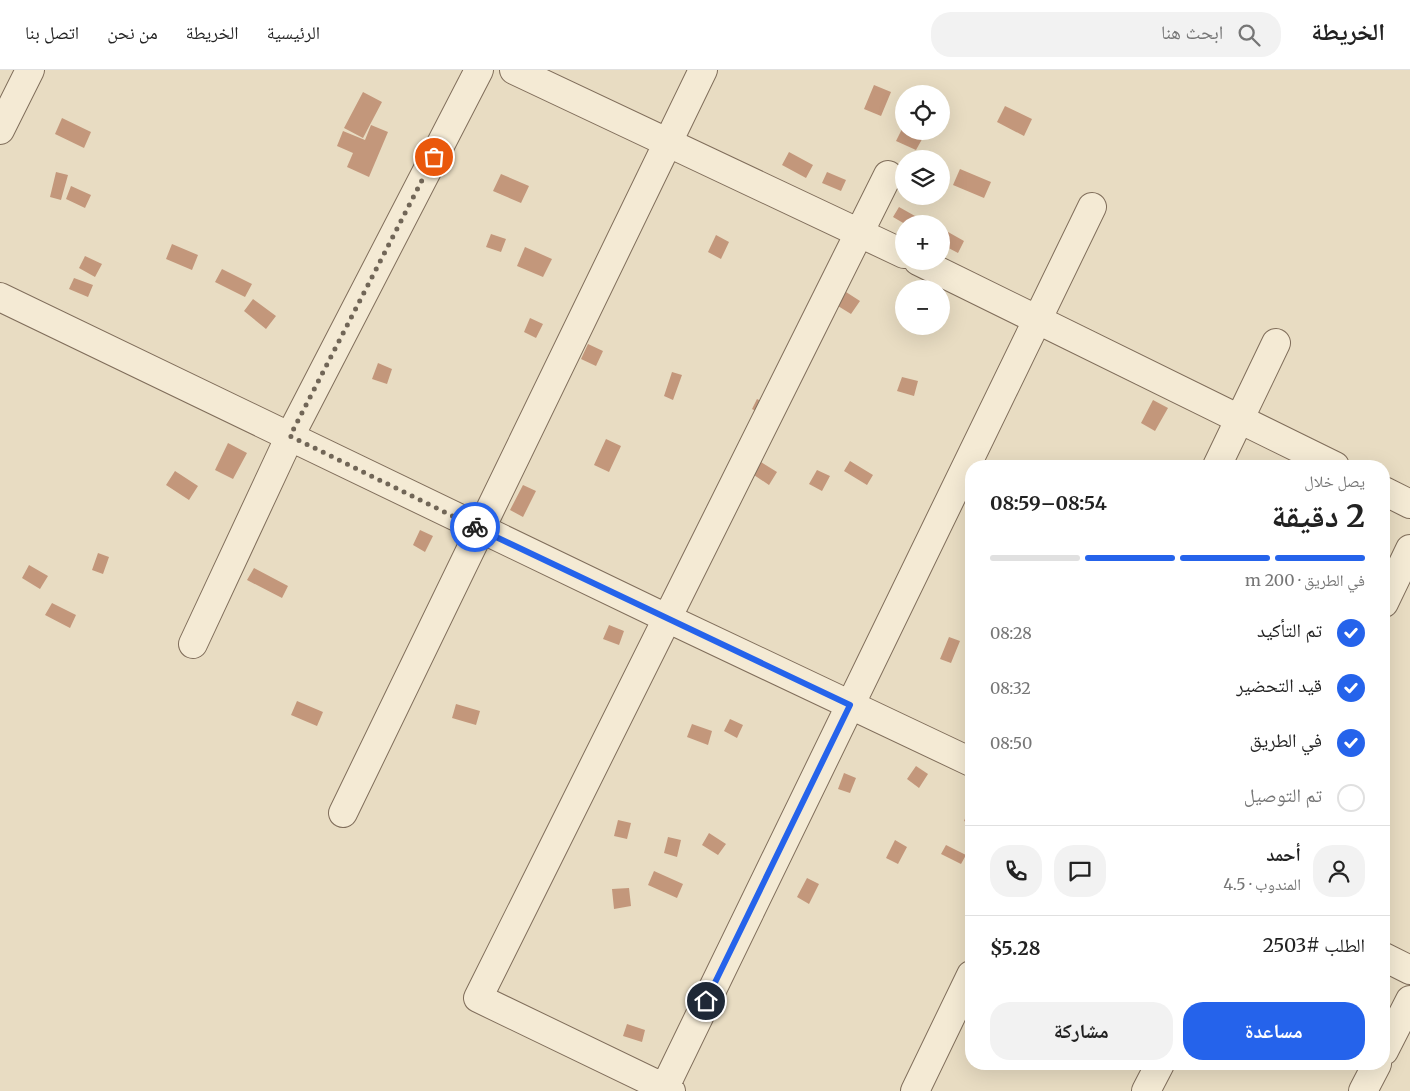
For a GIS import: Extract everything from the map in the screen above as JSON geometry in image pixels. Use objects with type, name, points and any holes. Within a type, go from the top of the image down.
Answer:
[{"type":"street","points":[[0,130],[30,70]]},
{"type":"street","points":[[193,644],[290,436],[479,70]]},
{"type":"street","points":[[514,70],[668,141],[895,250]]},
{"type":"street","points":[[343,814],[703,70]]},
{"type":"street","points":[[888,175],[478,998],[666,1090],[965,468]]},
{"type":"street","points":[[969,460],[1092,208]]},
{"type":"street","points":[[937,270],[1038,318],[1323,460]]},
{"type":"street","points":[[0,297],[480,529],[965,759]]},
{"type":"street","points":[[1220,460],[1276,343]]},
{"type":"street","points":[[1390,494],[1410,504]]},
{"type":"street","points":[[1390,591],[1410,549]]},
{"type":"street","points":[[1390,960],[1410,970]]},
{"type":"street","points":[[915,1091],[965,987]]},
{"type":"street","points":[[1390,1039],[1410,1000]]},
{"type":"street","points":[[1146,1091],[1157,1070]]},
{"type":"street","points":[[1363,1091],[1374,1070]]},
{"type":"building","points":[[874,85],[891,92],[881,116],[864,109]]},
{"type":"building","points":[[363,92],[382,102],[363,138],[344,128]]},
{"type":"building","points":[[1005,106],[1032,119],[1024,136],[997,122]]},
{"type":"building","points":[[62,118],[91,132],[84,148],[55,134]]},
{"type":"building","points":[[371,125],[388,132],[369,177],[347,167],[353,153],[337,146],[343,131],[365,140]]},
{"type":"building","points":[[896,140],[922,140],[916,150]]},
{"type":"building","points":[[789,152],[813,165],[806,178],[782,165]]},
{"type":"building","points":[[960,169],[991,182],[984,198],[953,185]]},
{"type":"building","points":[[56,172],[68,175],[61,200],[50,197]]},
{"type":"building","points":[[827,172],[846,180],[841,191],[822,183]]},
{"type":"building","points":[[501,174],[529,186],[521,203],[493,191]]},
{"type":"building","points":[[71,186],[91,195],[85,208],[66,199]]},
{"type":"building","points":[[899,207],[913,215],[895,215],[895,218],[893,217]]},
{"type":"building","points":[[950,233],[964,241],[958,253],[950,249]]},
{"type":"building","points":[[491,234],[506,239],[501,252],[486,247]]},
{"type":"building","points":[[716,235],[729,242],[721,259],[708,252]]},
{"type":"building","points":[[172,244],[198,255],[192,270],[166,259]]},
{"type":"building","points":[[525,247],[552,259],[543,277],[517,266]]},
{"type":"building","points":[[85,256],[102,264],[95,277],[79,268]]},
{"type":"building","points":[[222,269],[252,284],[245,297],[215,282]]},
{"type":"building","points":[[74,278],[93,285],[88,297],[69,289]]},
{"type":"building","points":[[846,292],[860,301],[851,314],[838,306]]},
{"type":"building","points":[[253,299],[276,316],[266,329],[244,311]]},
{"type":"building","points":[[530,318],[543,324],[536,338],[524,332]]},
{"type":"building","points":[[588,344],[603,351],[596,366],[581,359]]},
{"type":"building","points":[[378,363],[392,369],[387,384],[372,379]]},
{"type":"building","points":[[672,372],[682,375],[673,400],[664,396]]},
{"type":"building","points":[[902,377],[918,381],[914,396],[897,391]]},
{"type":"building","points":[[757,399],[776,409],[771,419],[752,409]]},
{"type":"building","points":[[1153,400],[1168,408],[1155,431],[1141,423]]},
{"type":"building","points":[[606,439],[621,446],[609,472],[594,465]]},
{"type":"building","points":[[228,443],[247,453],[233,479],[215,470]]},
{"type":"building","points":[[850,461],[873,475],[867,485],[844,471]]},
{"type":"building","points":[[761,462],[777,472],[769,485],[754,475]]},
{"type":"building","points":[[817,470],[830,476],[822,491],[809,484]]},
{"type":"building","points":[[175,471],[198,486],[189,500],[166,485]]},
{"type":"building","points":[[523,485],[536,491],[523,517],[510,510]]},
{"type":"building","points":[[420,530],[433,536],[425,552],[413,545]]},
{"type":"building","points":[[98,553],[109,557],[103,574],[92,570]]},
{"type":"building","points":[[29,565],[48,576],[40,589],[22,578]]},
{"type":"building","points":[[254,568],[288,586],[282,598],[247,580]]},
{"type":"building","points":[[52,603],[76,615],[70,628],[45,615]]},
{"type":"building","points":[[609,625],[624,631],[619,645],[603,639]]},
{"type":"building","points":[[949,637],[960,641],[951,663],[940,659]]},
{"type":"building","points":[[297,701],[323,712],[317,726],[291,715]]},
{"type":"building","points":[[456,704],[480,711],[476,725],[452,718]]},
{"type":"building","points":[[730,719],[743,725],[737,738],[724,731]]},
{"type":"building","points":[[692,724],[712,731],[708,745],[687,737]]},
{"type":"building","points":[[916,766],[928,774],[919,788],[907,779]]},
{"type":"building","points":[[844,773],[856,778],[850,793],[838,789]]},
{"type":"building","points":[[618,820],[631,823],[627,839],[614,836]]},
{"type":"building","points":[[709,833],[726,844],[718,855],[702,845]]},
{"type":"building","points":[[668,837],[681,840],[677,857],[664,853]]},
{"type":"building","points":[[895,840],[907,847],[898,864],[886,858]]},
{"type":"building","points":[[946,845],[965,854],[965,857],[961,864],[941,854]]},
{"type":"building","points":[[654,871],[683,884],[677,898],[648,885]]},
{"type":"building","points":[[807,878],[819,884],[809,904],[797,897]]},
{"type":"building","points":[[629,888],[631,906],[614,909],[612,889]]},
{"type":"building","points":[[627,1024],[645,1030],[642,1042],[623,1036]]},
{"type":"way so far","points":[[434,157],[290,436],[475,527]]},
{"type":"route","points":[[475,527],[850,705],[706,1001]]}]
